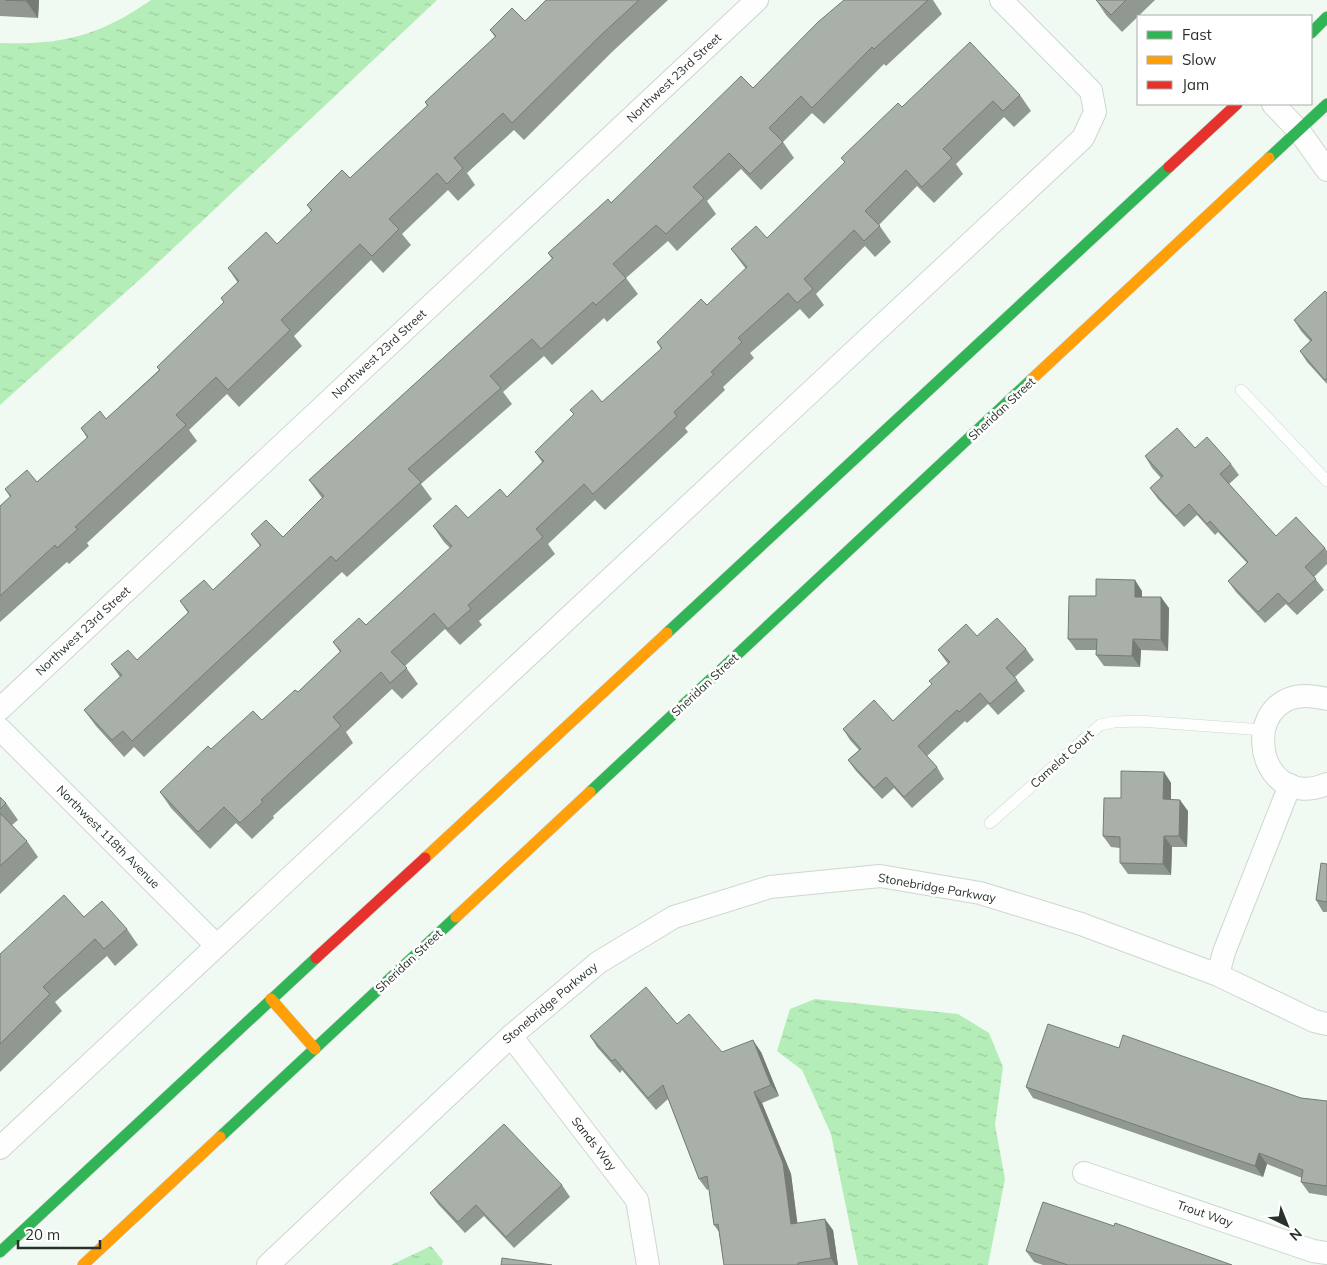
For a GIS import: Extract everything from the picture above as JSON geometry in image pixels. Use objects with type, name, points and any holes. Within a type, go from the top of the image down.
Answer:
[{"type":"main road","points":[[1312,32],[1327,17]]},
{"type":"main road","name":"Sheridan Street","points":[[83,1265],[1327,104]]},
{"type":"main road","points":[[0,1252],[1235,105]]},
{"type":"main road","points":[[271,999],[315,1048]]},
{"type":"street","name":"Northwest 23rd Street","points":[[0,709],[757,0]]},
{"type":"street","points":[[0,1148],[1083,138],[1096,112],[1091,91],[1001,0]]},
{"type":"street","points":[[1274,105],[1299,131],[1327,170]]},
{"type":"street","points":[[1299,131],[1327,139]]},
{"type":"street","points":[[1327,699],[1308,695],[1291,698],[1275,709],[1265,724],[1261,742],[1265,760],[1275,775],[1290,785],[1308,789],[1327,784]]},
{"type":"street","name":"Northwest 118th Avenue","points":[[0,729],[216,945]]},
{"type":"street","points":[[1218,975],[1224,952],[1290,785]]},
{"type":"street","name":"Stonebridge Parkway","points":[[268,1265],[511,1036],[599,962],[674,917],[770,887],[880,876],[980,894],[1081,924],[1218,975],[1314,1021],[1327,1024]]},
{"type":"street","name":"Sands Way","points":[[511,1036],[637,1200],[648,1265]]},
{"type":"street","name":"Trout Way","points":[[1084,1173],[1314,1251],[1327,1253]]},
{"type":"lane","points":[[1241,390],[1327,481]]},
{"type":"lane","name":"Camelot Court","points":[[990,823],[1100,725],[1114,722],[1139,721],[1264,730]]},
{"type":"water","points":[[151,0],[437,0],[148,272],[0,405],[0,43],[43,42],[80,36],[114,22]]},
{"type":"water","points":[[815,999],[958,1014],[989,1033],[1003,1067],[995,1125],[1005,1179],[988,1265],[858,1265],[831,1134],[802,1070],[777,1051],[790,1009]]},
{"type":"water","points":[[431,1246],[443,1261],[442,1265],[391,1265]]},
{"type":"building","points":[[546,0],[639,0],[512,123],[503,113],[454,158],[463,168],[447,184],[437,173],[389,219],[399,229],[372,256],[360,244],[281,320],[290,330],[228,390],[216,377],[176,415],[186,425],[75,527],[78,529],[57,548],[55,545],[0,596],[0,506],[11,496],[5,489],[27,470],[37,482],[88,437],[81,428],[100,411],[106,419],[160,370],[157,367],[224,302],[221,298],[239,281],[228,268],[266,232],[277,244],[312,210],[307,205],[342,170],[350,178],[428,105],[425,102],[496,36],[490,30],[512,8],[525,21]]},
{"type":"building","points":[[844,0],[928,0],[874,49],[872,47],[812,108],[801,96],[769,128],[783,142],[750,174],[729,153],[693,187],[704,198],[666,234],[656,225],[613,264],[626,278],[596,305],[593,302],[541,349],[532,339],[490,376],[501,388],[408,469],[421,482],[336,561],[331,556],[132,741],[123,731],[112,740],[84,710],[122,675],[111,664],[128,650],[137,660],[189,612],[180,601],[204,580],[213,590],[261,545],[251,534],[266,520],[283,537],[324,496],[309,480],[553,258],[548,253],[608,199],[611,203],[741,76],[753,88],[818,22]]},
{"type":"building","points":[[1096,0],[1126,0],[1111,15]]},
{"type":"building","points":[[970,42],[1020,95],[1003,111],[993,101],[943,149],[952,158],[922,187],[906,170],[865,211],[880,226],[864,241],[854,230],[804,279],[813,289],[797,303],[788,293],[738,338],[742,342],[711,372],[714,374],[674,412],[677,416],[593,494],[584,484],[536,529],[543,537],[468,605],[471,609],[448,629],[434,613],[391,652],[407,668],[390,683],[381,672],[333,717],[341,726],[261,800],[263,802],[240,823],[224,807],[198,832],[160,792],[208,746],[211,749],[253,711],[262,720],[295,690],[298,692],[341,651],[333,642],[359,618],[366,625],[452,546],[433,526],[456,505],[468,518],[500,489],[507,497],[544,461],[535,452],[574,414],[570,410],[592,390],[602,402],[662,348],[657,342],[701,299],[707,305],[747,267],[731,249],[756,226],[767,238],[845,162],[841,158],[898,103],[902,107]]},
{"type":"building","points":[[1325,291],[1327,293],[1327,378],[1325,380],[1300,351],[1312,340],[1294,320]]},
{"type":"building","points":[[1177,428],[1195,448],[1207,437],[1231,464],[1220,474],[1276,536],[1296,517],[1325,548],[1305,567],[1316,579],[1289,604],[1278,593],[1258,612],[1228,581],[1248,562],[1210,521],[1207,524],[1189,504],[1176,516],[1150,488],[1163,476],[1145,456]]},
{"type":"building","points":[[1096,579],[1135,580],[1135,597],[1161,597],[1161,640],[1133,639],[1132,656],[1096,655],[1097,639],[1068,639],[1069,596],[1096,596]]},
{"type":"building","points":[[997,618],[1026,649],[1006,668],[1017,680],[990,704],[980,693],[959,712],[957,710],[918,746],[937,767],[904,797],[886,777],[874,788],[848,760],[861,749],[843,729],[874,700],[893,721],[932,684],[929,681],[950,662],[938,650],[966,624],[977,636]]},
{"type":"building","points":[[1121,771],[1164,772],[1163,799],[1180,800],[1179,836],[1164,836],[1163,864],[1120,863],[1120,837],[1103,836],[1104,798],[1121,798]]},
{"type":"building","points":[[0,797],[6,803],[0,809]]},
{"type":"building","points":[[0,813],[27,841],[0,866]]},
{"type":"building","points":[[1321,863],[1327,864],[1327,902],[1316,900]]},
{"type":"building","points":[[64,895],[84,917],[102,901],[127,929],[104,949],[95,939],[43,987],[50,994],[0,1044],[0,954]]},
{"type":"building","points":[[646,987],[677,1024],[689,1014],[722,1052],[753,1040],[771,1085],[754,1092],[783,1163],[791,1224],[825,1219],[831,1258],[798,1263],[798,1265],[724,1265],[718,1224],[714,1225],[707,1176],[699,1179],[663,1085],[648,1098],[615,1059],[612,1061],[590,1036]]},
{"type":"building","points":[[1048,1024],[1119,1048],[1123,1035],[1301,1098],[1327,1101],[1327,1186],[1301,1182],[1303,1170],[1259,1153],[1255,1166],[1026,1087]]},
{"type":"building","points":[[504,1124],[562,1185],[506,1237],[476,1205],[458,1222],[430,1193]]},
{"type":"building","points":[[1043,1202],[1114,1226],[1115,1223],[1232,1265],[1068,1265],[1026,1251]]},
{"type":"building","points":[[502,1258],[552,1265],[501,1265]]},
{"type":"traffic: fast","points":[[1312,32],[1327,17]]},
{"type":"traffic: fast","points":[[1269,158],[1327,104]]},
{"type":"traffic: fast","points":[[667,633],[1169,167]]},
{"type":"traffic: fast","points":[[590,792],[1032,379]]},
{"type":"traffic: fast","points":[[220,1137],[456,917]]},
{"type":"traffic: fast","points":[[0,1252],[316,958]]},
{"type":"traffic: slow","points":[[1032,379],[1269,158]]},
{"type":"traffic: slow","points":[[425,858],[667,633]]},
{"type":"traffic: slow","points":[[456,917],[590,792]]},
{"type":"traffic: slow","points":[[271,999],[315,1049]]},
{"type":"traffic: slow","points":[[83,1265],[220,1137]]},
{"type":"traffic: jam","points":[[1169,167],[1236,105]]},
{"type":"traffic: jam","points":[[316,958],[425,858]]}]
